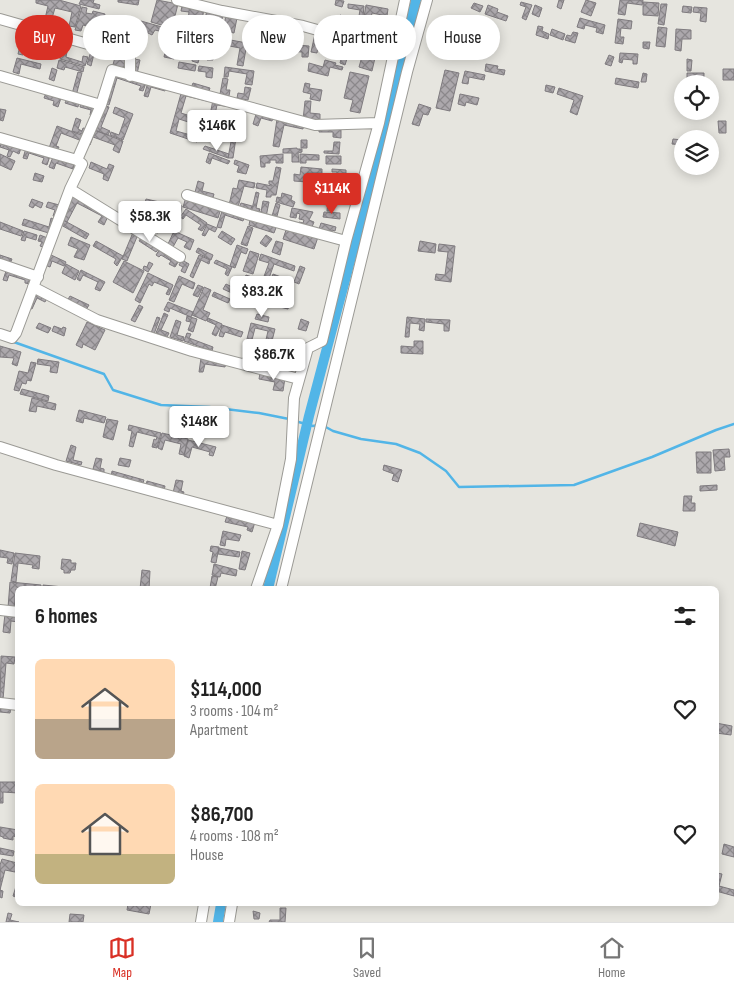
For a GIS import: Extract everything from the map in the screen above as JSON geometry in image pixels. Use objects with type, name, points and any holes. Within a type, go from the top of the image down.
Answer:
[{"type":"street","points":[[177,0],[314,29]]},
{"type":"street","points":[[401,15],[405,0]]},
{"type":"street","points":[[282,586],[404,81],[427,0]]},
{"type":"street","points":[[0,19],[130,56],[130,76]]},
{"type":"street","points":[[257,586],[278,525],[291,460],[294,398],[299,378],[308,348],[322,341],[346,242],[379,123],[391,60]]},
{"type":"street","points":[[77,160],[100,105],[112,70],[315,125],[379,123]]},
{"type":"street","points":[[0,76],[100,105]]},
{"type":"street","points":[[0,138],[77,160],[82,164],[70,189],[16,333],[12,338],[0,334]]},
{"type":"street","points":[[70,189],[180,257]]},
{"type":"street","points":[[187,195],[346,242]]},
{"type":"street","points":[[0,264],[38,277]]},
{"type":"street","points":[[33,287],[97,320],[192,351],[299,378]]},
{"type":"street","points":[[0,447],[56,465],[278,525]]},
{"type":"street","points":[[0,610],[15,612]]},
{"type":"street","points":[[0,703],[15,705]]},
{"type":"street","points":[[201,922],[204,906]]},
{"type":"street","points":[[229,922],[232,906]]},
{"type":"building","points":[[36,0],[59,0],[81,6],[75,27],[73,27],[72,12],[55,8],[53,15],[46,15],[48,6],[36,3]]},
{"type":"building","points":[[81,0],[94,0],[93,3],[100,5],[99,9],[79,4]]},
{"type":"building","points":[[118,0],[139,0],[138,5],[118,2]]},
{"type":"building","points":[[157,0],[178,4],[175,15],[158,15],[158,24],[151,22]]},
{"type":"building","points":[[336,0],[344,1],[342,7],[335,5]]},
{"type":"building","points":[[559,0],[564,0],[561,9],[557,7]]},
{"type":"building","points":[[586,0],[596,3],[591,16],[581,12]]},
{"type":"building","points":[[620,0],[643,0],[642,5],[627,3],[625,15],[618,14]]},
{"type":"building","points":[[521,2],[532,5],[526,20],[522,18],[526,7],[520,5]]},
{"type":"building","points":[[643,2],[659,3],[658,16],[643,15]]},
{"type":"building","points":[[474,3],[483,6],[480,12],[471,8]]},
{"type":"building","points":[[348,4],[364,6],[363,15],[359,15],[360,10],[348,8]]},
{"type":"building","points":[[661,4],[667,4],[664,25],[658,24]]},
{"type":"building","points":[[366,5],[388,9],[387,15],[372,13],[372,15],[364,15]]},
{"type":"building","points":[[488,5],[498,9],[497,12],[508,16],[506,21],[500,19],[500,15],[485,14]]},
{"type":"building","points":[[535,5],[542,8],[539,17],[532,14]]},
{"type":"building","points":[[182,6],[204,10],[203,15],[189,15],[189,12],[181,11]]},
{"type":"building","points":[[683,6],[692,7],[691,13],[682,12]]},
{"type":"building","points":[[82,7],[87,8],[86,13],[92,14],[93,11],[105,14],[83,15],[81,31],[75,30]]},
{"type":"building","points":[[694,7],[707,8],[706,22],[700,21],[701,13],[693,12]]},
{"type":"building","points":[[207,11],[223,14],[223,15],[206,15]]},
{"type":"building","points":[[232,17],[237,18],[234,33],[232,33]]},
{"type":"building","points":[[580,18],[605,25],[603,34],[596,32],[597,28],[585,25],[584,29],[577,27]]},
{"type":"building","points":[[618,19],[632,21],[631,29],[621,28],[620,37],[624,37],[623,44],[615,43]]},
{"type":"building","points":[[148,23],[158,26],[158,31],[155,30],[152,35],[148,33]]},
{"type":"building","points":[[538,26],[543,27],[542,31],[549,34],[548,39],[536,35]]},
{"type":"building","points":[[658,27],[667,28],[665,47],[656,46]]},
{"type":"building","points":[[552,29],[565,34],[563,40],[550,35]]},
{"type":"building","points":[[676,29],[691,30],[691,39],[682,39],[681,51],[675,50]]},
{"type":"building","points":[[573,32],[578,33],[575,43],[565,40],[567,35],[571,36]]},
{"type":"building","points":[[314,38],[314,52],[311,52]]},
{"type":"building","points":[[232,40],[242,42],[243,66],[237,65],[240,48],[232,46]]},
{"type":"building","points":[[643,42],[650,42],[649,49],[643,48]]},
{"type":"building","points":[[304,46],[309,46],[308,57],[304,57]]},
{"type":"building","points":[[620,53],[638,54],[637,64],[633,64],[633,60],[623,59],[622,63],[619,62]]},
{"type":"building","points":[[609,55],[614,57],[611,66],[605,64]]},
{"type":"building","points":[[83,56],[83,60],[87,60],[85,66],[64,60],[73,59],[82,62]]},
{"type":"building","points":[[687,59],[692,60],[691,71],[687,71]]},
{"type":"building","points":[[16,60],[41,64],[40,69],[21,64],[19,74],[13,72]]},
{"type":"building","points":[[59,60],[84,67],[83,72],[65,67],[64,70],[57,68]]},
{"type":"building","points":[[88,60],[92,60],[91,66],[87,64]]},
{"type":"building","points":[[114,60],[128,60],[126,71],[112,68]]},
{"type":"building","points":[[134,60],[140,60],[137,74],[131,73]]},
{"type":"building","points":[[325,60],[343,67],[342,70],[330,67],[328,76],[308,71],[309,63],[323,67]]},
{"type":"building","points":[[341,60],[347,60],[345,65],[340,63]]},
{"type":"building","points":[[361,60],[374,60],[372,71],[359,67]]},
{"type":"building","points":[[179,62],[196,65],[195,71],[178,68]]},
{"type":"building","points":[[486,64],[498,66],[497,69],[505,70],[504,75],[485,71]]},
{"type":"building","points":[[199,66],[213,68],[212,78],[206,77],[206,72],[198,71]]},
{"type":"building","points":[[225,67],[254,71],[252,85],[245,84],[247,74],[229,71],[228,77],[224,77]]},
{"type":"building","points":[[52,68],[57,70],[54,81],[49,79]]},
{"type":"building","points":[[723,69],[734,69],[734,80],[723,80]]},
{"type":"building","points":[[445,70],[459,73],[450,111],[436,108]]},
{"type":"building","points":[[465,71],[485,75],[484,80],[469,77],[468,84],[462,83]]},
{"type":"building","points":[[78,72],[82,73],[76,96],[72,94]]},
{"type":"building","points":[[350,72],[369,76],[360,113],[350,111],[353,100],[344,98]]},
{"type":"building","points":[[114,73],[146,83],[143,91],[139,90],[141,86],[117,78],[109,105],[104,104]]},
{"type":"building","points":[[643,73],[647,74],[646,82],[641,82]]},
{"type":"building","points":[[687,73],[704,73],[704,75],[687,75]]},
{"type":"building","points":[[223,78],[228,79],[226,90],[230,90],[229,96],[220,94]]},
{"type":"building","points":[[616,78],[639,82],[638,88],[615,84]]},
{"type":"building","points":[[148,82],[166,88],[165,91],[151,87],[148,97],[144,96]]},
{"type":"building","points":[[193,83],[210,88],[208,94],[191,88]]},
{"type":"building","points":[[305,83],[310,84],[309,88],[322,90],[320,101],[310,99],[311,94],[303,92]]},
{"type":"building","points":[[546,85],[555,87],[553,93],[545,91]]},
{"type":"building","points":[[245,87],[251,88],[248,100],[237,98],[238,93],[244,94]]},
{"type":"building","points":[[559,88],[583,96],[577,115],[570,112],[574,100],[557,94]]},
{"type":"building","points":[[182,90],[208,98],[207,101],[186,96],[181,113],[206,121],[204,127],[179,119],[176,131],[198,137],[197,142],[170,133]]},
{"type":"building","points":[[46,93],[61,98],[58,107],[53,105],[54,101],[44,98]]},
{"type":"building","points":[[460,94],[479,98],[477,105],[466,102],[465,106],[458,104]]},
{"type":"building","points":[[67,99],[79,102],[78,107],[65,103]]},
{"type":"building","points":[[213,100],[232,104],[231,107],[217,105],[213,124],[218,124],[216,132],[207,130]]},
{"type":"building","points":[[305,101],[311,101],[310,113],[320,114],[320,121],[303,120]]},
{"type":"building","points":[[81,102],[97,106],[95,116],[90,115],[91,110],[80,107]]},
{"type":"building","points":[[419,104],[431,108],[428,115],[423,114],[419,126],[412,124]]},
{"type":"building","points":[[103,105],[109,107],[101,127],[110,131],[108,135],[94,130]]},
{"type":"building","points":[[115,107],[133,114],[123,140],[110,135],[111,132],[119,135],[125,118],[113,113]]},
{"type":"building","points":[[0,109],[6,110],[3,121],[0,120]]},
{"type":"building","points":[[257,111],[274,115],[272,121],[261,118],[258,126],[253,124]]},
{"type":"building","points":[[76,118],[81,120],[78,129],[82,131],[83,128],[88,129],[86,135],[72,131]]},
{"type":"building","points":[[277,119],[304,123],[303,129],[284,125],[279,147],[273,146]]},
{"type":"building","points":[[718,121],[726,121],[726,133],[719,133]]},
{"type":"building","points":[[319,125],[341,127],[341,138],[333,137],[333,132],[319,132]]},
{"type":"building","points":[[57,126],[84,136],[82,141],[61,133],[56,146],[59,147],[57,151],[49,148]]},
{"type":"building","points":[[92,129],[123,141],[119,153],[113,150],[115,145],[93,137],[90,145],[86,144]]},
{"type":"building","points":[[233,131],[237,131],[233,158],[228,158]]},
{"type":"building","points":[[301,140],[307,140],[307,148],[301,148]]},
{"type":"building","points":[[2,141],[21,148],[19,154],[13,151],[10,157],[7,156],[9,150],[0,147]]},
{"type":"building","points":[[334,142],[340,142],[339,154],[324,153],[324,151],[333,151]]},
{"type":"building","points":[[205,146],[229,154],[228,158],[203,149]]},
{"type":"building","points":[[26,148],[50,156],[47,165],[42,163],[44,158],[29,153],[27,159],[23,158]]},
{"type":"building","points":[[283,149],[302,149],[302,152],[298,153],[299,162],[292,162],[292,153],[283,153]]},
{"type":"building","points":[[209,153],[230,161],[228,164],[212,158],[210,164],[206,162]]},
{"type":"building","points":[[0,154],[15,161],[11,170],[0,165]]},
{"type":"building","points":[[283,154],[283,163],[276,163],[276,160],[270,160],[270,163],[265,163],[265,167],[261,167],[260,156]]},
{"type":"building","points":[[300,154],[319,155],[319,160],[306,160],[306,163],[300,163]]},
{"type":"building","points":[[326,156],[341,156],[341,164],[326,164]]},
{"type":"building","points":[[53,157],[74,165],[73,169],[56,163],[54,169],[49,167]]},
{"type":"building","points":[[235,160],[249,165],[246,174],[237,172],[239,166],[234,164]]},
{"type":"building","points":[[91,162],[107,169],[109,164],[114,166],[108,181],[103,179],[104,174],[89,168]]},
{"type":"building","points":[[276,167],[281,168],[276,195],[266,197],[267,190],[256,188],[257,183],[272,186],[269,184],[269,181],[273,181]]},
{"type":"building","points":[[301,167],[322,169],[322,173],[307,173],[307,182],[294,181],[294,174],[300,175]]},
{"type":"building","points":[[332,169],[346,170],[346,173],[343,173],[342,178],[336,177],[337,172],[332,172]]},
{"type":"building","points":[[35,173],[44,176],[42,182],[33,180]]},
{"type":"building","points":[[239,180],[255,183],[254,188],[244,186],[238,207],[229,205],[233,188],[237,189]]},
{"type":"building","points":[[198,181],[204,183],[202,191],[214,194],[212,201],[194,196]]},
{"type":"building","points":[[308,181],[325,182],[324,187],[313,186],[313,191],[307,191]]},
{"type":"building","points":[[326,182],[345,183],[345,188],[334,188],[332,211],[327,211],[329,187],[326,187]]},
{"type":"building","points":[[256,192],[259,193],[256,208],[260,209],[259,212],[261,212],[263,201],[269,202],[266,217],[251,213]]},
{"type":"building","points":[[282,193],[292,196],[291,200],[295,202],[293,207],[276,202],[277,197],[281,198]]},
{"type":"building","points":[[73,195],[109,214],[104,225],[98,222],[102,216],[77,203],[67,222],[61,219]]},
{"type":"building","points":[[186,197],[221,208],[218,218],[183,207]]},
{"type":"building","points":[[32,199],[43,203],[41,208],[35,205],[33,208],[29,206]]},
{"type":"building","points":[[146,199],[164,203],[163,208],[145,203]]},
{"type":"building","points":[[48,202],[63,206],[59,218],[53,216],[55,210],[46,207]]},
{"type":"building","points":[[166,203],[182,206],[180,217],[174,216],[176,209],[165,206]]},
{"type":"building","points":[[241,203],[252,206],[250,212],[239,208]]},
{"type":"building","points":[[276,203],[280,205],[276,220],[271,219]]},
{"type":"building","points":[[223,208],[245,215],[243,221],[225,215],[221,228],[217,227]]},
{"type":"building","points":[[292,208],[313,212],[309,220],[314,222],[312,227],[299,224],[299,222],[303,223],[304,220],[299,219],[300,214],[297,213],[296,218],[290,217]]},
{"type":"building","points":[[186,209],[207,223],[202,231],[198,229],[201,225],[186,215],[183,219],[180,217]]},
{"type":"building","points":[[324,212],[340,213],[340,219],[323,217]]},
{"type":"building","points":[[160,215],[165,217],[158,233],[153,231]]},
{"type":"building","points":[[51,218],[56,220],[52,234],[22,225],[24,219],[49,227]]},
{"type":"building","points":[[63,220],[89,234],[86,239],[61,225]]},
{"type":"building","points":[[250,220],[277,225],[274,233],[249,225]]},
{"type":"building","points":[[0,222],[23,231],[21,236],[0,229]]},
{"type":"building","points":[[321,223],[336,227],[335,231],[332,230],[332,233],[319,229]]},
{"type":"building","points":[[207,224],[217,228],[215,232],[209,229],[205,236],[202,235]]},
{"type":"building","points":[[248,226],[253,228],[247,246],[241,244]]},
{"type":"building","points":[[287,227],[318,237],[314,249],[283,239]]},
{"type":"building","points":[[134,230],[139,232],[127,261],[122,259]]},
{"type":"building","points":[[24,231],[37,235],[36,240],[26,237],[25,241],[21,240]]},
{"type":"building","points":[[174,231],[194,240],[190,250],[184,247],[187,242],[178,238],[173,247],[168,244]]},
{"type":"building","points":[[222,231],[235,239],[231,245],[218,237]]},
{"type":"building","points":[[143,234],[161,246],[156,252],[139,241]]},
{"type":"building","points":[[40,235],[50,239],[46,248],[40,246],[42,242],[38,241]]},
{"type":"building","points":[[266,235],[272,239],[266,247],[260,243]]},
{"type":"building","points":[[71,237],[90,245],[84,260],[74,257],[78,249],[68,245]]},
{"type":"building","points":[[96,241],[123,256],[117,266],[114,263],[116,259],[93,246]]},
{"type":"building","points":[[276,241],[283,243],[280,255],[272,252]]},
{"type":"building","points":[[420,241],[436,244],[435,253],[418,251]]},
{"type":"building","points":[[439,244],[455,246],[451,282],[435,280],[436,274],[445,275],[448,252],[438,251]]},
{"type":"building","points":[[237,245],[248,249],[246,254],[241,252],[235,268],[230,266]]},
{"type":"building","points":[[161,247],[180,259],[175,267],[169,264],[171,261],[161,255],[159,257],[156,255]]},
{"type":"building","points":[[198,248],[213,255],[211,260],[196,252]]},
{"type":"building","points":[[250,251],[259,254],[253,274],[243,271]]},
{"type":"building","points":[[49,254],[66,262],[64,266],[52,261],[50,267],[45,265]]},
{"type":"building","points":[[261,254],[295,266],[294,271],[274,264],[268,281],[263,279],[269,263],[259,260]]},
{"type":"building","points":[[0,255],[12,259],[10,264],[0,261]]},
{"type":"building","points":[[199,255],[210,260],[209,264],[201,260],[193,278],[190,276]]},
{"type":"building","points":[[182,260],[189,264],[185,273],[181,271],[183,267],[179,265]]},
{"type":"building","points":[[216,260],[232,267],[228,276],[225,274],[227,269],[214,263]]},
{"type":"building","points":[[124,261],[144,271],[133,293],[113,282]]},
{"type":"building","points":[[149,262],[153,264],[148,272],[143,269],[144,266],[147,267]]},
{"type":"building","points":[[66,264],[79,271],[75,280],[62,273]]},
{"type":"building","points":[[300,266],[305,268],[299,284],[294,282]]},
{"type":"building","points":[[7,268],[32,276],[30,284],[25,283],[25,280],[9,275],[7,281],[3,280]]},
{"type":"building","points":[[81,270],[105,282],[100,291],[95,289],[98,282],[83,275],[80,281],[77,279]]},
{"type":"building","points":[[148,273],[173,285],[169,295],[166,294],[169,288],[154,282],[152,286],[149,284],[140,303],[135,300]]},
{"type":"building","points":[[273,274],[289,280],[287,286],[271,279]]},
{"type":"building","points":[[246,275],[252,277],[247,291],[241,289]]},
{"type":"building","points":[[179,276],[195,283],[193,289],[182,284],[174,302],[169,300]]},
{"type":"building","points":[[226,284],[236,289],[234,294],[223,289]]},
{"type":"building","points":[[198,285],[203,287],[198,297],[193,295]]},
{"type":"building","points":[[204,287],[211,290],[203,310],[210,313],[206,321],[192,315]]},
{"type":"building","points":[[34,290],[48,296],[45,302],[37,298],[32,309],[26,307]]},
{"type":"building","points":[[214,292],[230,299],[228,303],[212,296]]},
{"type":"building","points":[[241,292],[259,300],[257,304],[238,296]]},
{"type":"building","points":[[70,296],[89,305],[86,310],[67,301]]},
{"type":"building","points":[[265,298],[289,305],[288,309],[264,303]]},
{"type":"building","points":[[168,302],[193,312],[191,317],[170,308],[169,312],[164,310]]},
{"type":"building","points":[[139,305],[143,307],[135,322],[131,320]]},
{"type":"building","points":[[164,313],[168,315],[161,330],[169,333],[167,337],[156,333]]},
{"type":"building","points":[[257,314],[269,317],[268,322],[255,319]]},
{"type":"building","points":[[187,316],[197,319],[193,332],[188,330],[191,322],[186,321]]},
{"type":"building","points":[[157,317],[160,318],[154,334],[151,333]]},
{"type":"building","points":[[407,317],[425,319],[424,331],[419,330],[420,324],[410,323],[409,337],[405,337]]},
{"type":"building","points":[[208,318],[222,324],[216,336],[212,334],[216,325],[207,321]]},
{"type":"building","points":[[301,319],[309,322],[306,331],[298,329]]},
{"type":"building","points":[[426,319],[450,320],[449,331],[444,331],[444,324],[426,322]]},
{"type":"building","points":[[176,320],[181,322],[177,335],[184,337],[183,341],[170,337]]},
{"type":"building","points":[[87,322],[105,330],[95,350],[83,344],[82,348],[76,345]]},
{"type":"building","points":[[39,323],[51,328],[48,333],[36,328]]},
{"type":"building","points":[[251,323],[275,329],[271,345],[265,344],[268,331],[255,328],[249,352],[244,351]]},
{"type":"building","points":[[222,325],[243,332],[241,337],[225,332],[223,337],[219,336]]},
{"type":"building","points":[[54,326],[62,329],[63,327],[66,328],[64,336],[52,331]]},
{"type":"building","points":[[187,333],[191,334],[189,338],[213,347],[212,351],[184,341]]},
{"type":"building","points":[[414,341],[423,341],[423,354],[401,353],[401,346],[414,347]]},
{"type":"building","points":[[0,346],[21,352],[17,366],[12,364],[14,358],[0,357]]},
{"type":"building","points":[[245,352],[262,356],[260,363],[243,358]]},
{"type":"building","points":[[201,358],[226,363],[225,367],[205,364],[203,372],[199,372]]},
{"type":"building","points":[[38,359],[59,362],[57,373],[50,372],[51,366],[37,364]]},
{"type":"building","points":[[31,362],[36,363],[31,381],[27,380],[26,384],[22,383],[19,391],[14,390],[19,371],[28,373]]},
{"type":"building","points":[[260,373],[285,378],[283,391],[273,390],[275,382],[259,379]]},
{"type":"building","points":[[22,389],[49,396],[48,401],[20,394]]},
{"type":"building","points":[[32,398],[56,404],[55,410],[37,406],[36,412],[29,411]]},
{"type":"building","points":[[79,410],[106,417],[104,423],[84,418],[83,423],[76,421]]},
{"type":"building","points":[[107,419],[118,421],[113,440],[103,437]]},
{"type":"building","points":[[129,425],[161,433],[157,448],[152,447],[154,439],[156,440],[157,437],[137,432],[133,447],[129,446],[132,431],[128,430]]},
{"type":"building","points":[[162,433],[188,439],[184,455],[179,454],[181,444],[165,440],[162,450],[158,448]]},
{"type":"building","points":[[188,440],[216,447],[213,456],[209,455],[210,452],[192,447],[189,458],[184,456]]},
{"type":"building","points":[[71,445],[76,447],[73,460],[82,462],[81,465],[66,461]]},
{"type":"building","points":[[729,449],[730,457],[724,457],[725,470],[715,471],[713,450]]},
{"type":"building","points":[[696,452],[711,452],[711,473],[697,473]]},
{"type":"building","points":[[96,458],[102,459],[100,468],[104,469],[104,472],[93,469]]},
{"type":"building","points":[[120,458],[131,460],[129,467],[118,465]]},
{"type":"building","points":[[384,465],[402,470],[398,482],[392,480],[394,474],[383,470]]},
{"type":"building","points":[[112,471],[144,480],[142,486],[111,477]]},
{"type":"building","points":[[176,480],[183,481],[181,491],[184,492],[183,495],[173,493]]},
{"type":"building","points":[[147,481],[165,486],[164,491],[146,485]]},
{"type":"building","points":[[717,485],[717,490],[700,491],[700,486]]},
{"type":"building","points":[[684,496],[692,496],[691,503],[695,503],[695,511],[683,511]]},
{"type":"building","points":[[227,516],[255,522],[252,532],[247,530],[248,527],[225,522]]},
{"type":"building","points":[[640,523],[678,532],[675,546],[637,536]]},
{"type":"building","points":[[223,531],[241,535],[239,541],[226,539],[225,546],[220,545]]},
{"type":"building","points":[[211,546],[219,547],[216,563],[211,562],[213,552],[210,551]]},
{"type":"building","points":[[219,548],[240,552],[239,557],[218,554]]},
{"type":"building","points":[[0,550],[14,553],[12,564],[7,563],[8,558],[0,557]]},
{"type":"building","points":[[242,551],[250,553],[245,570],[239,569]]},
{"type":"building","points":[[15,553],[40,556],[39,569],[32,568],[33,565],[18,563],[16,582],[11,581]]},
{"type":"building","points":[[62,559],[71,560],[71,563],[76,563],[75,570],[71,570],[70,573],[64,573],[64,570],[61,569]]},
{"type":"building","points":[[214,564],[237,570],[236,576],[221,573],[220,577],[212,575]]},
{"type":"building","points":[[142,570],[150,571],[149,586],[140,586]]},
{"type":"building","points":[[212,576],[218,577],[216,586],[210,586]]},
{"type":"building","points":[[10,582],[41,585],[15,586],[14,609],[8,608]]},
{"type":"building","points":[[5,614],[15,615],[15,622],[11,621],[10,633],[3,632]]},
{"type":"building","points":[[1,656],[15,657],[14,664],[6,663],[3,700],[0,700]]},
{"type":"building","points":[[0,706],[11,708],[10,713],[0,712]]},
{"type":"building","points":[[719,724],[732,726],[731,735],[719,733]]},
{"type":"building","points":[[0,782],[15,782],[15,793],[3,792],[3,803],[0,803]]},
{"type":"building","points":[[0,827],[15,830],[13,840],[0,836]]},
{"type":"building","points":[[724,844],[734,847],[734,857],[722,854]]},
{"type":"building","points":[[0,848],[14,851],[13,856],[0,854]]},
{"type":"building","points":[[2,859],[15,862],[15,872],[5,870],[0,890],[0,865]]},
{"type":"building","points":[[719,873],[722,874],[719,886]]},
{"type":"building","points":[[719,886],[734,890],[734,896],[719,892]]},
{"type":"building","points":[[0,890],[3,891],[2,898],[0,897]]},
{"type":"building","points":[[128,906],[151,906],[149,914],[127,910]]},
{"type":"building","points":[[280,908],[286,908],[285,922],[269,922],[270,920],[280,920]]},
{"type":"building","points":[[253,911],[260,913],[259,919],[254,919]]},
{"type":"building","points":[[8,913],[12,914],[10,920],[19,922],[6,922]]},
{"type":"building","points":[[70,914],[84,915],[83,922],[69,922]]},
{"type":"waterway","points":[[269,586],[309,416],[372,178],[416,0]]},
{"type":"waterway","points":[[11,341],[104,374],[113,390],[161,405],[209,407],[289,419]]},
{"type":"waterway","points":[[295,421],[313,426],[318,425]]},
{"type":"waterway","points":[[324,426],[333,431],[361,439],[396,444],[420,453],[446,471],[459,487],[574,485],[652,457],[734,424]]},
{"type":"waterway","points":[[218,922],[221,906]]}]
